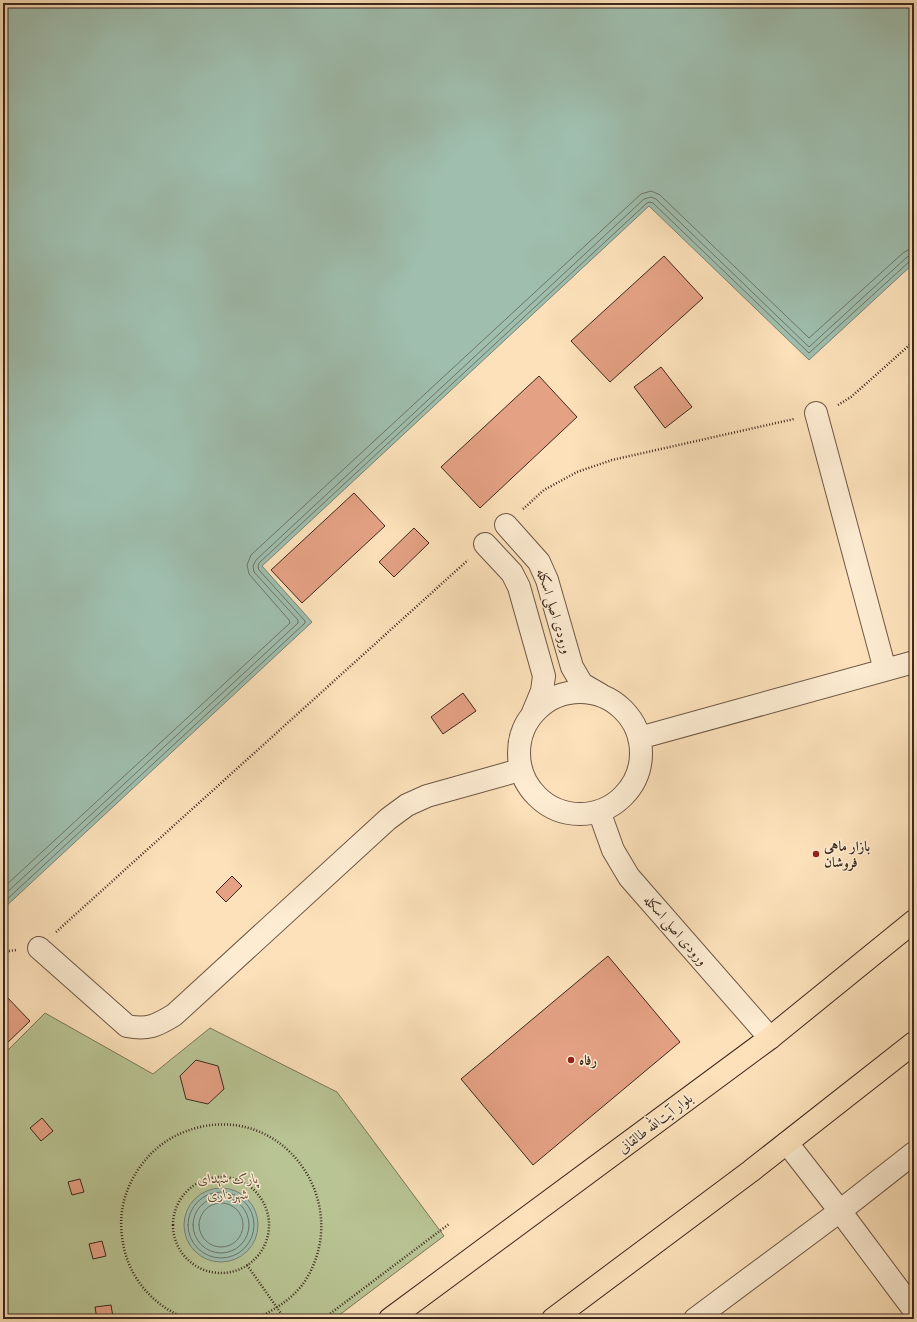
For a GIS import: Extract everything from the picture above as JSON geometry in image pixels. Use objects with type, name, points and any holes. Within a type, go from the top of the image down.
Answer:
[{"type":"main road","name":"بلوار آیت‌الله طالقانی","points":[[390,1319],[770,1038],[914,921]]},
{"type":"main road","points":[[558,1318],[787,1143],[914,1043]]},
{"type":"street","points":[[816,413],[885,670]]},
{"type":"street","name":"ورودی اصلی اسکله","points":[[506,524],[539,562],[547,580],[572,667],[582,684],[602,696]]},
{"type":"street","name":"ورودی اصلی اسکله","points":[[485,544],[512,574],[522,595],[544,676],[542,691],[532,715]]},
{"type":"street","points":[[640,738],[914,662]]},
{"type":"street","points":[[583,692],[602,696],[619,705],[632,720],[640,738],[642,759],[636,779],[624,797],[606,809],[585,814],[564,813],[544,804],[529,789],[520,770],[518,750],[522,731],[532,715],[546,702],[564,694],[583,692]]},
{"type":"street","points":[[39,948],[127,1026],[140,1028],[159,1025],[174,1015],[388,819],[407,805],[427,796],[520,770]]},
{"type":"street","name":"ورودی اصلی اسکله","points":[[598,811],[614,850],[629,878],[770,1038]]},
{"type":"street","points":[[787,1143],[914,1310]]},
{"type":"street","points":[[696,1319],[840,1211],[914,1153]]},
{"type":"path","points":[[506,524],[544,490],[577,472],[612,460],[827,411],[851,397],[914,341]]},
{"type":"path","points":[[3,952],[39,948],[485,544]]},
{"type":"path","points":[[187,1319],[173,1314],[156,1302],[141,1287],[130,1269],[123,1249],[120,1228],[122,1207],[128,1187],[138,1169],[152,1153],[168,1140],[187,1130],[208,1126],[229,1125],[250,1128],[269,1136],[286,1148],[301,1163],[312,1181],[319,1201],[322,1222],[320,1242],[315,1263],[305,1281],[291,1297],[277,1308],[256,1319]]},
{"type":"path","points":[[230,1177],[251,1187],[260,1195],[266,1205],[269,1217],[269,1228],[267,1239],[262,1250],[248,1265],[235,1271],[224,1273],[212,1272],[201,1269],[191,1263],[183,1254],[177,1244],[173,1222],[175,1210],[187,1190],[207,1179],[230,1177]]},
{"type":"path","points":[[323,1319],[449,1224]]},
{"type":"path","points":[[248,1265],[285,1319]]},
{"type":"green space","name":"پارک شهدای شهرداری","points":[[45,1013],[153,1074],[210,1028],[337,1092],[444,1236],[334,1319],[3,1319],[3,1055]]},
{"type":"water","points":[[3,3],[914,3],[914,263],[809,360],[649,206],[262,566],[312,622],[3,909]]},
{"type":"water","points":[[214,1188],[228,1188],[242,1194],[252,1204],[258,1218],[258,1232],[252,1246],[242,1256],[228,1262],[214,1262],[200,1256],[190,1246],[184,1232],[184,1218],[190,1204],[200,1194]]},
{"type":"building","points":[[664,256],[703,298],[610,382],[571,341]]},
{"type":"building","points":[[661,367],[692,407],[665,428],[634,387]]},
{"type":"building","points":[[539,376],[577,417],[480,508],[441,467]]},
{"type":"building","points":[[354,493],[385,526],[302,603],[271,570]]},
{"type":"building","points":[[414,528],[429,543],[394,577],[379,562]]},
{"type":"building","points":[[463,693],[476,711],[443,734],[431,717]]},
{"type":"building","points":[[232,876],[242,886],[226,902],[216,892]]},
{"type":"building","name":"رفاه","points":[[608,956],[680,1042],[533,1165],[461,1079]]},
{"type":"building","points":[[3,993],[30,1021],[3,1047]]},
{"type":"building","points":[[196,1060],[218,1066],[224,1089],[208,1104],[186,1099],[180,1076]]},
{"type":"building","points":[[42,1118],[53,1131],[41,1141],[30,1128]]},
{"type":"building","points":[[80,1179],[84,1192],[72,1195],[68,1182]]},
{"type":"building","points":[[102,1241],[106,1256],[93,1259],[89,1244]]},
{"type":"building","points":[[111,1305],[113,1317],[97,1319],[95,1307]]},
{"type":"place","name":"بازار ماهی فروشان","points":[[816,854]]},
{"type":"place","name":"رفاه","points":[[571,1060]]}]
